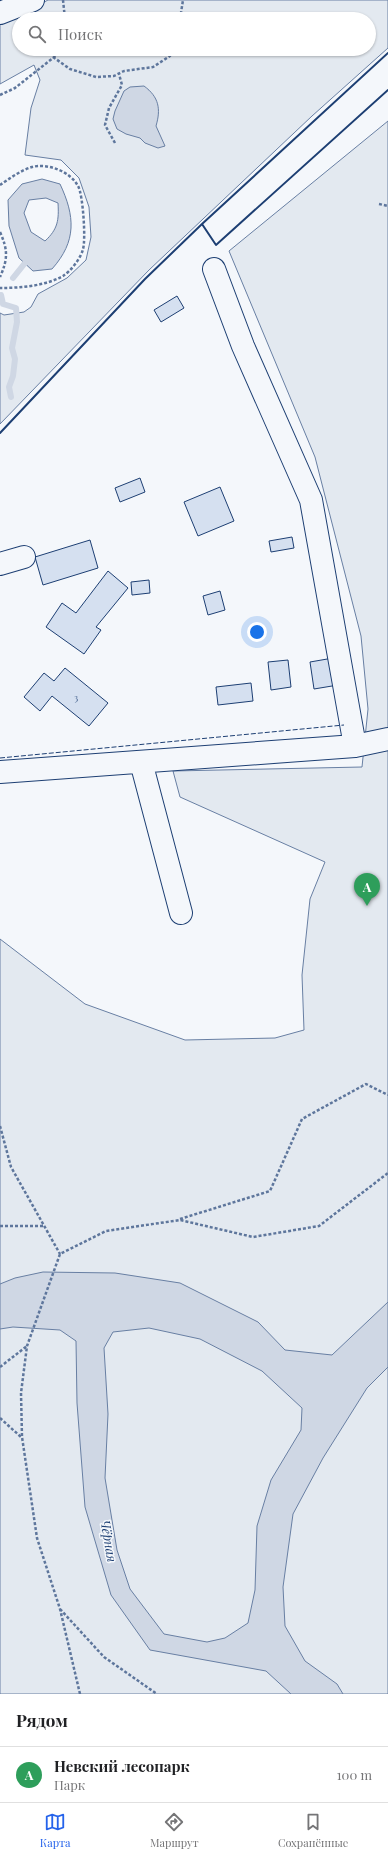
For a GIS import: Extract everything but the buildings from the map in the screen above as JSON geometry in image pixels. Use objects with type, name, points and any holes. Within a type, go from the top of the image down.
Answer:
[{"type":"street","points":[[5,8],[33,0]]},
{"type":"street","points":[[214,269],[243,346],[311,500],[355,746]]},
{"type":"street","points":[[0,564],[24,557]]},
{"type":"street","points":[[0,772],[355,746],[388,739]]},
{"type":"street","points":[[141,762],[181,913]]},
{"type":"path","points":[[63,0],[64,12]]},
{"type":"path","points":[[181,12],[182,0]]},
{"type":"path","points":[[0,95],[15,88],[53,57],[70,69],[96,77],[114,76],[124,71],[153,67],[170,56]]},
{"type":"path","points":[[115,143],[105,125],[109,108],[122,84],[119,74]]},
{"type":"path","points":[[0,185],[14,175],[32,167],[52,167],[69,176],[78,186],[82,202],[84,229],[84,249],[75,264],[63,276],[46,282],[17,288],[0,288]]},
{"type":"path","points":[[379,204],[388,206]]},
{"type":"path","points":[[0,232],[7,251],[4,269],[0,277]]},
{"type":"path","points":[[80,1694],[60,1609],[38,1538],[22,1437],[21,1393],[27,1346],[60,1254],[106,1231],[180,1220],[270,1191],[302,1120],[366,1084],[388,1095]]},
{"type":"path","points":[[0,1126],[11,1167],[60,1254]]},
{"type":"path","points":[[180,1220],[253,1237],[319,1226],[388,1173]]},
{"type":"path","points":[[0,1226],[44,1226]]},
{"type":"path","points":[[0,1367],[27,1346]]},
{"type":"path","points":[[0,1418],[22,1437]]},
{"type":"path","points":[[60,1609],[104,1657],[157,1694]]},
{"type":"shaded area","points":[[48,0],[388,0],[388,48],[312,116],[149,270],[0,424],[0,313],[4,315],[24,312],[31,307],[38,294],[67,278],[86,260],[91,237],[89,207],[79,178],[61,160],[25,155],[31,108],[40,80],[34,65],[0,84],[0,19],[12,19],[12,56],[376,56],[376,12],[26,12]]},
{"type":"shaded area","points":[[388,121],[388,1694],[0,1694],[0,939],[85,1004],[185,1040],[275,1038],[304,1030],[302,975],[310,899],[325,862],[180,797],[173,771],[362,767],[368,709],[361,636],[315,457],[229,251]]},
{"type":"water","points":[[144,86],[153,94],[158,104],[158,120],[156,126],[165,146],[158,148],[145,143],[140,138],[126,134],[117,129],[113,119],[124,91],[130,87]]},
{"type":"water","points":[[42,179],[60,184],[69,207],[71,228],[69,238],[60,259],[52,269],[33,271],[19,258],[9,226],[8,200],[22,184]],"holes":[[[46,198],[58,203],[57,224],[53,232],[45,241],[31,232],[24,213],[29,200]]]},
{"type":"water","name":"Чёрная","points":[[43,1272],[115,1273],[180,1283],[258,1322],[285,1350],[332,1355],[388,1302],[388,1367],[367,1388],[323,1458],[293,1514],[283,1587],[285,1626],[305,1661],[337,1684],[343,1694],[291,1694],[266,1671],[150,1650],[111,1595],[85,1507],[77,1403],[76,1341],[60,1330],[13,1327],[0,1329],[0,1284],[15,1278]],"holes":[[[149,1328],[200,1339],[262,1371],[302,1408],[301,1430],[271,1480],[257,1526],[255,1590],[248,1623],[225,1638],[207,1642],[164,1634],[130,1589],[117,1550],[105,1478],[108,1414],[104,1348],[113,1332]]]},
{"type":"waterway","points":[[13,278],[25,263]]},
{"type":"waterway","points":[[1,295],[3,304],[16,308],[17,322],[12,348],[15,359],[13,376],[9,387],[11,397]]},
{"type":"fence","points":[[0,758],[344,725]]},
{"type":"wall","points":[[0,433],[145,279],[202,224],[388,53]]},
{"type":"wall","points":[[202,224],[216,245],[388,90]]},
{"type":"place","name":"Невский лесопарк","points":[[367,906]]}]
